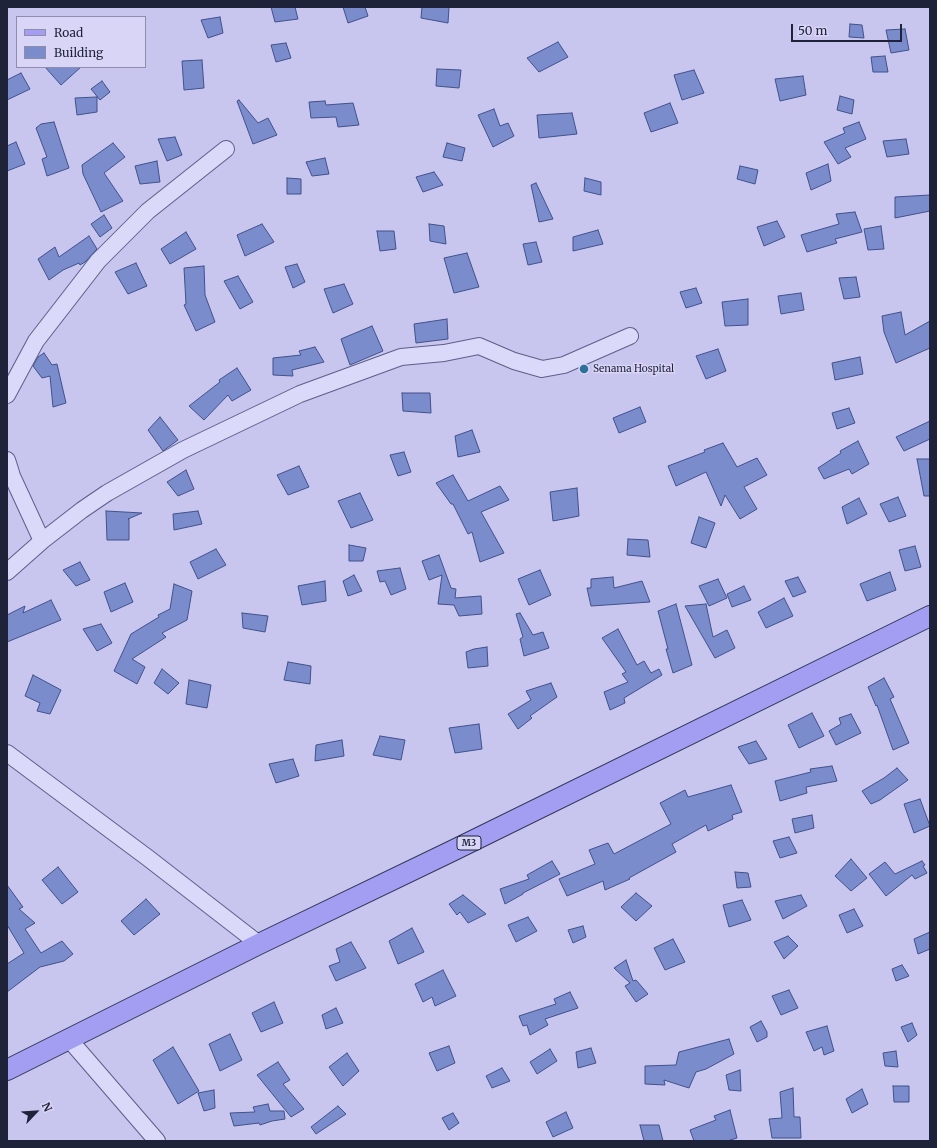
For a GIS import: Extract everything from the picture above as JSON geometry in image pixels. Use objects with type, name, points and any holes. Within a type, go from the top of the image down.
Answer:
[{"type":"main road","name":"M3","points":[[7,1070],[68,1038],[258,944],[452,851],[930,616]]},
{"type":"street","points":[[7,395],[36,341],[98,261],[148,211],[226,149]]},
{"type":"street","points":[[7,572],[42,541],[107,493],[183,450],[300,394],[401,357],[444,353],[479,346],[514,361],[542,369],[564,365],[630,336]]},
{"type":"street","points":[[7,460],[12,476],[42,541]]},
{"type":"street","points":[[7,753],[148,858],[258,944]]},
{"type":"street","points":[[68,1038],[157,1141]]},
{"type":"building","points":[[271,7],[295,7],[298,19],[275,22]]},
{"type":"building","points":[[343,7],[365,7],[368,16],[348,23]]},
{"type":"building","points":[[422,7],[449,7],[448,23],[421,18]]},
{"type":"building","points":[[220,17],[223,33],[208,38],[201,20]]},
{"type":"building","points":[[850,24],[862,25],[864,38],[849,37]]},
{"type":"building","points":[[905,29],[909,50],[891,53],[886,30]]},
{"type":"building","points":[[558,42],[568,57],[539,72],[527,58]]},
{"type":"building","points":[[286,43],[291,58],[276,62],[271,45]]},
{"type":"building","points":[[885,56],[888,72],[873,72],[871,57]]},
{"type":"building","points":[[202,60],[204,88],[184,90],[182,61]]},
{"type":"building","points":[[46,68],[80,68],[61,85]]},
{"type":"building","points":[[437,69],[461,70],[459,88],[436,86]]},
{"type":"building","points":[[694,70],[704,93],[682,100],[674,75]]},
{"type":"building","points":[[21,73],[30,89],[7,100],[7,80]]},
{"type":"building","points":[[803,76],[806,95],[780,101],[775,79]]},
{"type":"building","points":[[102,81],[110,92],[100,100],[91,89]]},
{"type":"building","points":[[840,96],[854,100],[852,114],[837,110]]},
{"type":"building","points":[[97,97],[97,112],[77,115],[75,98]]},
{"type":"building","points":[[239,100],[258,123],[268,118],[277,135],[253,144],[237,101]]},
{"type":"building","points":[[325,101],[326,105],[353,103],[359,125],[338,127],[336,117],[311,118],[309,102]]},
{"type":"building","points":[[670,103],[678,123],[651,132],[644,113]]},
{"type":"building","points":[[494,109],[500,126],[508,123],[514,136],[493,147],[478,115]]},
{"type":"building","points":[[572,113],[577,134],[539,138],[537,115]]},
{"type":"building","points":[[54,122],[69,168],[47,176],[42,159],[47,157],[36,128],[41,124]]},
{"type":"building","points":[[859,122],[866,139],[845,148],[851,157],[838,164],[824,142],[845,133],[843,128]]},
{"type":"building","points":[[175,137],[182,155],[167,161],[158,139]]},
{"type":"building","points":[[906,139],[909,154],[887,157],[883,141]]},
{"type":"building","points":[[16,142],[25,164],[7,171],[7,146]]},
{"type":"building","points":[[113,143],[125,157],[104,173],[123,201],[101,212],[83,174],[82,165]]},
{"type":"building","points":[[447,143],[465,148],[462,161],[443,157]]},
{"type":"building","points":[[325,158],[329,174],[312,176],[306,162]]},
{"type":"building","points":[[157,161],[160,182],[140,184],[135,166]]},
{"type":"building","points":[[828,164],[831,181],[811,190],[806,173]]},
{"type":"building","points":[[740,166],[758,170],[755,184],[737,179]]},
{"type":"building","points":[[434,172],[443,185],[423,192],[416,177]]},
{"type":"building","points":[[287,178],[301,179],[301,194],[287,194]]},
{"type":"building","points":[[585,178],[601,182],[601,195],[584,191]]},
{"type":"building","points":[[536,183],[553,219],[539,222],[531,185]]},
{"type":"building","points":[[930,195],[930,211],[895,218],[895,197]]},
{"type":"building","points":[[855,212],[862,232],[835,239],[837,243],[807,252],[801,235],[839,224],[836,214]]},
{"type":"building","points":[[104,215],[112,228],[100,237],[91,224]]},
{"type":"building","points":[[777,221],[785,237],[764,246],[757,227]]},
{"type":"building","points":[[262,224],[274,242],[245,256],[237,235]]},
{"type":"building","points":[[429,224],[444,226],[446,244],[430,241]]},
{"type":"building","points":[[881,226],[884,249],[868,250],[864,229]]},
{"type":"building","points":[[598,230],[603,244],[573,251],[573,237]]},
{"type":"building","points":[[377,231],[394,231],[396,249],[380,251]]},
{"type":"building","points":[[186,232],[196,249],[170,264],[161,249]]},
{"type":"building","points":[[89,236],[97,249],[85,262],[63,270],[49,280],[38,259],[55,247],[59,257]]},
{"type":"building","points":[[536,242],[542,262],[528,265],[523,244]]},
{"type":"building","points":[[467,253],[479,287],[454,293],[444,258]]},
{"type":"building","points":[[136,263],[147,286],[128,294],[115,272]]},
{"type":"building","points":[[297,264],[305,282],[293,288],[285,267]]},
{"type":"building","points":[[204,266],[205,295],[215,322],[196,331],[184,305],[186,304],[184,268]]},
{"type":"building","points":[[238,276],[253,302],[240,309],[224,281]]},
{"type":"building","points":[[856,277],[860,297],[844,299],[839,278]]},
{"type":"building","points":[[344,284],[353,304],[333,313],[324,289]]},
{"type":"building","points":[[696,288],[702,303],[686,308],[680,292]]},
{"type":"building","points":[[801,293],[804,310],[781,314],[778,296]]},
{"type":"building","points":[[748,299],[748,325],[725,326],[722,302]]},
{"type":"building","points":[[901,312],[905,335],[930,321],[930,348],[896,363],[884,332],[882,316]]},
{"type":"building","points":[[447,319],[448,339],[416,343],[414,324]]},
{"type":"building","points":[[372,326],[383,351],[350,365],[341,339]]},
{"type":"building","points":[[315,347],[324,362],[292,370],[293,376],[273,375],[273,358],[301,355],[299,351]]},
{"type":"building","points":[[718,349],[726,371],[706,379],[696,356]]},
{"type":"building","points":[[44,353],[52,365],[57,364],[66,403],[53,407],[50,376],[42,378],[33,366],[38,357]]},
{"type":"building","points":[[860,357],[863,374],[835,380],[832,363]]},
{"type":"building","points":[[237,368],[251,390],[232,401],[228,395],[204,420],[189,406],[220,382],[219,380]]},
{"type":"building","points":[[402,393],[430,393],[431,413],[403,411]]},
{"type":"building","points":[[640,407],[646,422],[619,433],[613,418]]},
{"type":"building","points":[[849,408],[855,423],[837,429],[832,413]]},
{"type":"building","points":[[160,417],[178,440],[163,451],[148,430]]},
{"type":"building","points":[[930,421],[930,439],[904,451],[896,437]]},
{"type":"building","points":[[472,430],[480,452],[458,457],[455,436]]},
{"type":"building","points":[[858,441],[869,464],[852,474],[849,469],[824,479],[818,468],[841,453],[840,451]]},
{"type":"building","points":[[723,443],[737,467],[757,458],[767,475],[744,487],[757,509],[740,519],[725,495],[721,506],[706,472],[676,486],[668,466],[705,452],[704,450]]},
{"type":"building","points":[[404,452],[411,472],[398,476],[390,455]]},
{"type":"building","points":[[917,459],[930,459],[930,496],[924,496]]},
{"type":"building","points":[[299,466],[309,487],[288,495],[277,475]]},
{"type":"building","points":[[186,470],[194,489],[178,496],[167,482]]},
{"type":"building","points":[[453,475],[468,501],[500,486],[509,500],[481,512],[504,553],[480,562],[472,532],[468,534],[453,504],[451,504],[436,483]]},
{"type":"building","points":[[577,488],[579,516],[553,521],[550,492]]},
{"type":"building","points":[[360,493],[373,520],[351,528],[338,501]]},
{"type":"building","points":[[898,497],[906,516],[889,522],[880,504]]},
{"type":"building","points":[[859,498],[867,514],[847,524],[842,507]]},
{"type":"building","points":[[106,511],[142,513],[128,519],[129,540],[107,540]]},
{"type":"building","points":[[198,511],[202,524],[174,530],[173,514]]},
{"type":"building","points":[[699,517],[715,523],[706,548],[691,543]]},
{"type":"building","points":[[628,539],[648,540],[650,557],[627,555]]},
{"type":"building","points":[[349,545],[366,548],[363,561],[349,561]]},
{"type":"building","points":[[915,546],[921,567],[905,571],[899,550]]},
{"type":"building","points":[[216,549],[226,565],[198,579],[190,562]]},
{"type":"building","points":[[439,555],[451,588],[456,589],[455,598],[481,596],[482,614],[459,616],[454,605],[438,604],[442,575],[429,580],[422,561]]},
{"type":"building","points":[[80,562],[90,580],[76,586],[63,570]]},
{"type":"building","points":[[400,568],[406,589],[391,595],[385,581],[380,582],[377,571]]},
{"type":"building","points":[[540,570],[551,595],[529,605],[518,579]]},
{"type":"building","points":[[890,572],[896,590],[867,601],[860,584]]},
{"type":"building","points":[[354,575],[362,591],[348,596],[343,581]]},
{"type":"building","points":[[613,577],[614,588],[642,581],[650,602],[591,606],[587,588],[591,588],[591,579]]},
{"type":"building","points":[[798,577],[806,592],[793,597],[785,581]]},
{"type":"building","points":[[718,579],[727,598],[709,606],[699,586]]},
{"type":"building","points":[[325,581],[326,601],[302,605],[298,586]]},
{"type":"building","points":[[125,583],[133,602],[111,612],[104,592]]},
{"type":"building","points":[[174,584],[192,591],[187,620],[162,633],[166,637],[132,659],[145,667],[137,684],[114,671],[131,634],[159,617],[158,615],[170,609]]},
{"type":"building","points":[[744,586],[751,600],[732,607],[727,594]]},
{"type":"building","points":[[784,598],[793,616],[766,628],[758,612]]},
{"type":"building","points":[[51,600],[61,620],[7,642],[7,615],[25,606],[23,613]]},
{"type":"building","points":[[676,604],[692,665],[673,673],[658,611]]},
{"type":"building","points":[[706,604],[713,637],[727,630],[735,648],[715,658],[685,606]]},
{"type":"building","points":[[242,613],[268,616],[265,632],[243,628]]},
{"type":"building","points":[[520,613],[533,635],[543,632],[549,648],[524,656],[520,639],[523,637],[516,614]]},
{"type":"building","points":[[101,624],[112,643],[97,651],[83,629]]},
{"type":"building","points":[[618,629],[637,665],[644,661],[651,673],[659,669],[662,675],[624,698],[625,703],[610,710],[604,692],[628,682],[622,674],[626,672],[602,638]]},
{"type":"building","points":[[487,647],[488,666],[468,668],[466,652]]},
{"type":"building","points":[[288,662],[311,666],[310,684],[284,680]]},
{"type":"building","points":[[162,669],[179,683],[168,694],[154,683]]},
{"type":"building","points":[[33,675],[61,690],[50,714],[37,711],[40,703],[25,696]]},
{"type":"building","points":[[884,678],[894,697],[890,699],[909,743],[893,750],[877,705],[876,706],[868,687]]},
{"type":"building","points":[[189,680],[211,685],[207,708],[186,704]]},
{"type":"building","points":[[551,683],[557,697],[530,716],[532,718],[518,729],[508,714],[531,700],[526,691]]},
{"type":"building","points":[[812,713],[824,736],[799,748],[788,725]]},
{"type":"building","points":[[851,714],[861,733],[836,745],[829,731],[841,724],[839,718]]},
{"type":"building","points":[[479,724],[482,749],[455,753],[449,728]]},
{"type":"building","points":[[380,736],[405,740],[401,760],[373,755]]},
{"type":"building","points":[[342,740],[344,756],[315,761],[316,745]]},
{"type":"building","points":[[756,741],[767,759],[749,764],[738,747]]},
{"type":"building","points":[[293,759],[299,776],[276,783],[269,764]]},
{"type":"building","points":[[832,766],[837,781],[806,787],[807,793],[780,801],[775,781],[811,772],[810,769]]},
{"type":"building","points":[[897,768],[908,780],[880,800],[871,804],[862,791],[884,778]]},
{"type":"building","points":[[731,785],[742,812],[732,815],[733,819],[708,831],[706,825],[672,844],[676,852],[629,878],[630,879],[605,890],[603,881],[567,896],[559,879],[595,864],[589,850],[608,843],[614,854],[671,824],[660,803],[685,790],[688,797]]},
{"type":"building","points":[[920,799],[930,826],[914,833],[904,804]]},
{"type":"building","points":[[812,815],[814,828],[795,833],[792,819]]},
{"type":"building","points":[[789,837],[797,853],[780,858],[773,841]]},
{"type":"building","points":[[851,859],[867,878],[851,891],[835,876]]},
{"type":"building","points":[[552,861],[560,874],[505,904],[500,889],[529,879],[527,875]]},
{"type":"building","points":[[922,861],[925,865],[923,866],[927,873],[915,879],[912,875],[886,896],[869,874],[885,862],[895,874]]},
{"type":"building","points":[[58,867],[78,892],[62,904],[42,880]]},
{"type":"building","points":[[735,872],[748,873],[751,887],[737,888]]},
{"type":"building","points":[[7,885],[23,907],[19,909],[35,923],[25,929],[41,953],[62,941],[73,954],[64,961],[40,967],[7,992],[7,964],[24,953],[7,925]]},
{"type":"building","points":[[636,893],[652,906],[636,921],[621,907]]},
{"type":"building","points":[[463,895],[486,914],[468,923],[460,912],[457,915],[449,904]]},
{"type":"building","points":[[801,895],[807,906],[783,919],[775,901]]},
{"type":"building","points":[[146,899],[160,914],[134,935],[121,921]]},
{"type":"building","points":[[742,900],[751,920],[729,927],[723,905]]},
{"type":"building","points":[[854,909],[863,926],[847,933],[839,915]]},
{"type":"building","points":[[528,917],[537,931],[516,942],[508,925]]},
{"type":"building","points":[[583,926],[586,937],[573,943],[568,930]]},
{"type":"building","points":[[412,928],[424,952],[398,964],[389,941]]},
{"type":"building","points":[[930,932],[930,949],[918,954],[914,939]]},
{"type":"building","points":[[788,936],[798,946],[784,959],[774,942]]},
{"type":"building","points":[[673,939],[685,962],[665,970],[654,948]]},
{"type":"building","points":[[351,942],[366,968],[336,981],[329,966],[340,962],[336,949]]},
{"type":"building","points":[[626,960],[633,981],[636,980],[648,994],[636,1002],[625,986],[630,983],[614,968]]},
{"type":"building","points":[[902,965],[909,976],[896,981],[892,969]]},
{"type":"building","points":[[443,970],[456,996],[435,1006],[432,997],[423,1002],[415,984]]},
{"type":"building","points":[[789,990],[798,1008],[781,1015],[772,996]]},
{"type":"building","points":[[570,992],[578,1008],[545,1019],[548,1025],[530,1035],[527,1025],[523,1026],[519,1016],[556,1004],[554,999]]},
{"type":"building","points":[[274,1002],[283,1023],[261,1032],[252,1013]]},
{"type":"building","points":[[336,1008],[343,1023],[326,1029],[322,1015]]},
{"type":"building","points":[[761,1021],[767,1032],[767,1037],[757,1042],[750,1027]]},
{"type":"building","points":[[912,1023],[917,1035],[908,1042],[901,1027]]},
{"type":"building","points":[[827,1026],[834,1051],[824,1055],[822,1047],[814,1051],[806,1032]]},
{"type":"building","points":[[230,1034],[242,1060],[220,1071],[209,1044]]},
{"type":"building","points":[[729,1039],[734,1054],[706,1069],[696,1072],[689,1088],[664,1080],[665,1085],[645,1084],[645,1066],[676,1065],[679,1052]]},
{"type":"building","points":[[449,1046],[455,1063],[437,1071],[429,1053]]},
{"type":"building","points":[[173,1047],[199,1091],[178,1104],[153,1060]]},
{"type":"building","points":[[591,1048],[596,1063],[578,1068],[576,1052]]},
{"type":"building","points":[[550,1049],[557,1061],[537,1074],[530,1062]]},
{"type":"building","points":[[896,1051],[898,1067],[885,1066],[883,1053]]},
{"type":"building","points":[[347,1053],[359,1071],[343,1086],[329,1067]]},
{"type":"building","points":[[278,1062],[290,1080],[283,1084],[304,1109],[291,1117],[257,1075]]},
{"type":"building","points":[[502,1068],[510,1081],[492,1088],[486,1076]]},
{"type":"building","points":[[740,1070],[741,1091],[729,1090],[726,1075]]},
{"type":"building","points":[[893,1086],[909,1086],[909,1102],[894,1102]]},
{"type":"building","points":[[793,1088],[794,1117],[800,1117],[801,1138],[772,1138],[769,1119],[782,1118],[780,1092]]},
{"type":"building","points":[[862,1089],[868,1104],[852,1113],[846,1099]]},
{"type":"building","points":[[214,1090],[215,1108],[204,1111],[198,1093]]},
{"type":"building","points":[[268,1104],[270,1111],[284,1111],[285,1119],[260,1125],[259,1123],[234,1126],[230,1113],[255,1112],[253,1107]]},
{"type":"building","points":[[338,1106],[346,1114],[316,1134],[311,1127]]},
{"type":"building","points":[[730,1110],[737,1138],[727,1141],[694,1141],[690,1130],[716,1120],[714,1116]]},
{"type":"building","points":[[566,1112],[573,1128],[553,1137],[546,1122]]},
{"type":"building","points":[[453,1113],[459,1123],[449,1130],[442,1118]]},
{"type":"building","points":[[640,1125],[659,1125],[663,1141],[644,1141]]},
{"type":"place","name":"Senama Hospital","points":[[584,369]]}]
